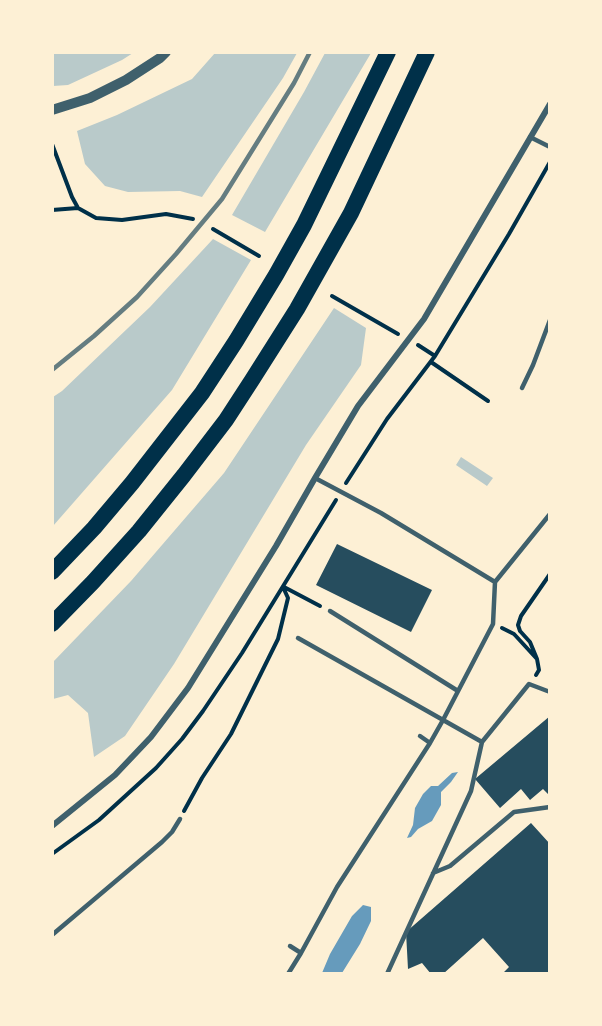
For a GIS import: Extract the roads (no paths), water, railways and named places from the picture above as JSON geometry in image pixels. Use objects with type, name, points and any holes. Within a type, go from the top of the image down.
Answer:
[{"type":"highway","points":[[52,572],[94,528],[132,483],[202,393],[236,341],[304,225],[388,52]]},
{"type":"highway","points":[[52,624],[139,531],[226,420],[297,309],[345,223],[427,52]]},
{"type":"street","points":[[52,110],[90,98],[117,85],[166,52]]},
{"type":"street","points":[[52,825],[114,775],[150,737],[188,688],[276,546],[358,406],[424,319],[549,104]]},
{"type":"lane","points":[[530,137],[549,147]]},
{"type":"lane","points":[[522,388],[549,320]]},
{"type":"lane","points":[[315,478],[381,513],[495,582]]},
{"type":"lane","points":[[288,974],[337,887],[443,720],[493,624],[495,582],[549,514]]},
{"type":"lane","points":[[330,611],[458,691]]},
{"type":"lane","points":[[298,638],[482,742]]},
{"type":"lane","points":[[387,974],[471,790],[482,742],[530,684],[549,692]]},
{"type":"lane","points":[[420,736],[430,743]]},
{"type":"lane","points":[[433,873],[450,866],[514,812],[549,807]]},
{"type":"lane","points":[[52,935],[162,842],[180,819]]},
{"type":"lane","points":[[290,946],[301,953]]},
{"type":"water","points":[[458,772],[441,792],[441,805],[432,821],[407,838],[413,825],[415,808],[423,794],[431,786],[438,786],[452,773]]},
{"type":"water","points":[[363,905],[371,907],[371,921],[360,944],[342,973],[322,973],[352,916]]},
{"type":"railway","points":[[52,370],[137,297],[222,199],[294,83],[310,52]]}]
